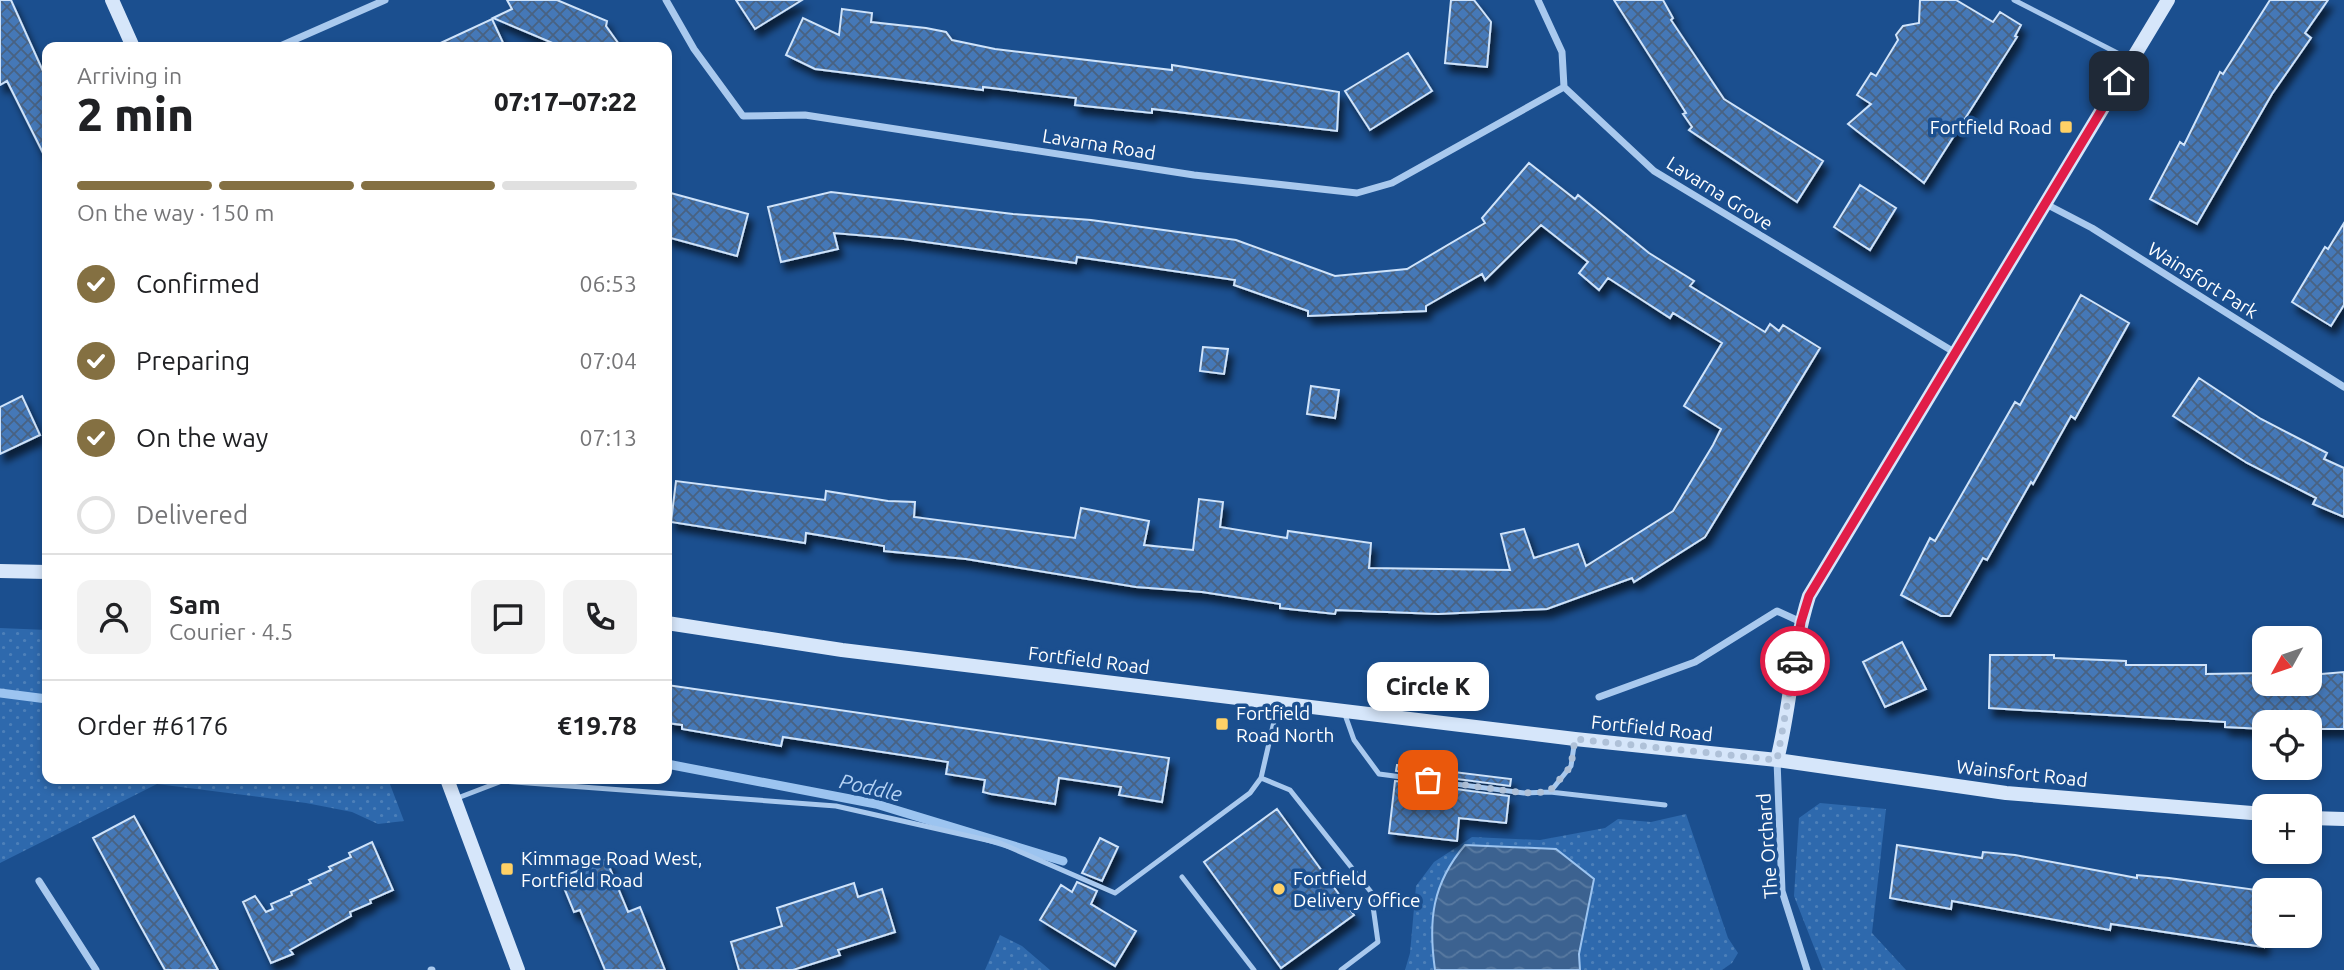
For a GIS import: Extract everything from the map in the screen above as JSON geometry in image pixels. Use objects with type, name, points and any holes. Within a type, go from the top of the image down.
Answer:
[{"type":"main road","points":[[112,0],[131,42]]},
{"type":"main road","points":[[1777,760],[1787,720],[1801,622],[1809,596],[2168,0]]},
{"type":"main road","points":[[0,571],[42,572]]},
{"type":"main road","name":"Fortfield Road","points":[[672,624],[842,650],[1575,739],[1777,760]]},
{"type":"main road","name":"Wainsfort Road","points":[[1777,760],[2006,793],[2252,813]]},
{"type":"main road","points":[[449,784],[518,970]]},
{"type":"main road","points":[[2322,818],[2344,819]]},
{"type":"street","points":[[289,42],[385,0]]},
{"type":"street","name":"Lavarna Road","points":[[666,0],[694,49],[743,116],[805,116],[1194,175],[1357,193],[1392,183],[1564,87]]},
{"type":"street","points":[[1538,0],[1562,52],[1564,87]]},
{"type":"street","name":"Lavarna Grove","points":[[1564,87],[1654,171],[1954,352]]},
{"type":"street","name":"Wainsfort Park","points":[[2044,203],[2092,228],[2344,387]]},
{"type":"street","points":[[1599,697],[1695,662],[1777,611],[1801,622]]},
{"type":"street","name":"The Orchard","points":[[1777,760],[1782,891],[1807,970]]},
{"type":"street","points":[[39,881],[96,970]]},
{"type":"lane","points":[[2014,0],[2131,60]]},
{"type":"lane","points":[[542,784],[836,806],[1000,843],[1115,892],[1250,793],[1261,778],[1279,703]]},
{"type":"lane","points":[[1343,710],[1354,740],[1379,774],[1524,793],[1549,792],[1665,805]]},
{"type":"lane","points":[[1549,792],[1571,766],[1575,739]]},
{"type":"lane","points":[[1261,778],[1290,790],[1371,892],[1378,942],[1340,970]]},
{"type":"lane","points":[[455,799],[494,784]]},
{"type":"lane","points":[[1182,877],[1254,970]]},
{"type":"shaded area","points":[[0,628],[42,630],[42,784],[157,784],[0,863]]},
{"type":"shaded area","points":[[157,784],[390,784],[404,821],[378,824],[352,812],[306,803]]},
{"type":"shaded area","points":[[1820,803],[1886,809],[1872,933],[1906,970],[1823,970],[1794,896],[1799,818]]},
{"type":"shaded area","points":[[1686,814],[1728,938],[1738,953],[1732,963],[1722,970],[1405,970],[1410,953],[1416,886],[1434,862],[1472,837],[1540,840],[1605,828],[1618,819],[1651,822]]},
{"type":"shaded area","points":[[1000,935],[1022,946],[1050,970],[985,970]]},
{"type":"water","points":[[1465,845],[1556,849],[1594,879],[1579,954],[1580,970],[1435,970],[1432,935],[1435,903],[1445,874]]},
{"type":"building","points":[[0,0],[11,0],[42,69],[42,151],[7,81],[0,85]]},
{"type":"building","points":[[507,0],[557,0],[607,21],[606,26],[617,42],[550,42],[493,18],[512,9]]},
{"type":"building","points":[[736,0],[802,0],[755,29]]},
{"type":"building","points":[[1451,0],[1474,0],[1491,22],[1487,67],[1445,63]]},
{"type":"building","points":[[1614,0],[1663,0],[1673,18],[1671,20],[1724,99],[1823,161],[1797,202],[1689,130],[1692,127],[1683,114],[1686,113]]},
{"type":"building","points":[[1920,0],[1956,0],[1993,22],[2000,12],[2021,25],[2015,36],[2017,37],[1924,183],[1848,124],[1871,104],[1857,95],[1871,73],[1876,76],[1898,40],[1896,35],[1903,26],[1919,23]]},
{"type":"building","points":[[2270,0],[2328,0],[2305,33],[2311,38],[2272,94],[2197,224],[2150,199],[2180,142],[2184,145],[2220,72],[2223,74]]},
{"type":"building","points":[[842,9],[872,13],[871,22],[946,32],[952,40],[995,49],[1172,70],[1172,65],[1339,92],[1337,131],[1152,109],[1152,113],[1075,105],[1076,98],[983,87],[983,90],[815,69],[786,55],[803,18],[839,35]]},
{"type":"building","points":[[492,19],[503,42],[443,42]]},
{"type":"building","points":[[1408,53],[1432,91],[1370,130],[1345,91]]},
{"type":"building","points":[[1529,163],[1575,199],[1578,195],[1649,253],[1694,281],[1690,286],[1765,332],[1770,324],[1779,331],[1783,325],[1820,348],[1705,537],[1634,582],[1632,578],[1547,609],[1438,614],[1336,610],[1335,614],[1280,608],[1280,604],[1202,592],[1136,587],[966,559],[884,551],[884,546],[806,533],[805,543],[672,522],[676,481],[825,500],[826,491],[888,501],[915,502],[914,517],[1075,538],[1081,508],[1149,521],[1144,545],[1193,550],[1199,499],[1223,502],[1220,527],[1287,538],[1288,531],[1371,543],[1369,568],[1510,570],[1501,534],[1524,529],[1534,558],[1578,544],[1586,566],[1673,511],[1721,429],[1684,406],[1722,343],[1673,313],[1670,318],[1608,278],[1599,290],[1579,273],[1588,262],[1541,225],[1485,280],[1482,274],[1426,306],[1426,311],[1308,316],[1308,311],[1234,285],[1235,280],[1077,257],[1076,263],[904,239],[834,233],[838,249],[781,262],[768,207],[831,192],[1013,214],[1091,220],[1236,240],[1335,276],[1407,269],[1485,223],[1482,218]]},
{"type":"building","points":[[1860,185],[1896,208],[1870,250],[1834,227]]},
{"type":"building","points":[[672,193],[748,214],[737,256],[672,238]]},
{"type":"building","points":[[2344,223],[2344,305],[2331,326],[2292,302],[2325,247],[2328,249]]},
{"type":"building","points":[[2081,295],[2129,323],[2075,419],[2071,416],[1987,560],[1983,558],[1950,616],[1941,616],[1901,595],[1930,538],[1935,541],[2015,402],[2020,405]]},
{"type":"building","points":[[1203,347],[1228,349],[1224,374],[1200,371]]},
{"type":"building","points":[[2199,378],[2261,419],[2327,453],[2324,459],[2344,468],[2344,517],[2313,504],[2316,498],[2247,463],[2173,416]]},
{"type":"building","points":[[1311,386],[1339,390],[1335,418],[1307,414]]},
{"type":"building","points":[[22,396],[40,435],[0,454],[0,407]]},
{"type":"building","points":[[1902,642],[1926,689],[1885,707],[1863,662]]},
{"type":"building","points":[[1990,655],[2054,655],[2054,658],[2126,661],[2126,665],[2206,665],[2206,674],[2252,673],[2252,696],[2322,696],[2322,674],[2344,672],[2344,729],[2322,729],[2322,710],[2252,710],[2252,728],[2225,727],[2225,722],[1989,708]]},
{"type":"building","points":[[672,686],[1169,758],[1162,802],[1119,795],[1121,787],[1059,778],[1055,804],[983,792],[985,780],[946,774],[948,762],[783,737],[781,746],[682,729],[682,725],[672,724]]},
{"type":"building","points":[[1397,765],[1511,779],[1510,786],[1396,771]]},
{"type":"building","points":[[1395,781],[1509,796],[1506,823],[1459,818],[1457,841],[1389,833]]},
{"type":"building","name":"Fortfield Delivery Office","points":[[1277,809],[1354,915],[1281,968],[1204,862]]},
{"type":"building","points":[[134,816],[218,970],[165,970],[136,918],[93,838]]},
{"type":"building","points":[[1100,838],[1118,847],[1102,881],[1082,873]]},
{"type":"building","points":[[372,842],[393,890],[370,900],[371,903],[350,912],[351,916],[290,950],[293,954],[271,963],[243,902],[255,896],[266,912],[273,909],[271,904],[292,895],[291,892],[311,883],[309,880],[331,870],[329,867],[351,857],[349,853]]},
{"type":"building","points":[[1897,845],[1982,858],[1983,852],[2015,855],[2137,878],[2137,875],[2169,878],[2252,889],[2252,945],[2111,924],[2110,930],[1952,901],[1951,909],[1890,898]]},
{"type":"building","points":[[606,859],[628,912],[640,907],[665,970],[605,970],[580,910],[574,912],[560,878]]},
{"type":"building","points":[[1077,882],[1097,891],[1091,904],[1136,931],[1115,966],[1040,920],[1061,885],[1072,892]]},
{"type":"building","points":[[854,883],[858,897],[882,889],[895,932],[838,950],[840,955],[793,970],[739,970],[731,942],[782,926],[777,908]]},
{"type":"waterway","name":"Poddle","points":[[0,693],[42,698]]},
{"type":"waterway","name":"Poddle","points":[[672,765],[876,804],[1063,861]]},
{"type":"way so far","points":[[1428,780],[1524,793],[1549,792],[1571,766],[1575,739],[1777,760],[1787,720],[1795,661]]},
{"type":"place","name":"Fortfield Road","points":[[2066,127]]},
{"type":"place","name":"Fortfield Road North","points":[[1222,724]]},
{"type":"place","name":"Circle K","points":[[1428,780]]},
{"type":"place","name":"Kimmage Road West, Fortfield Road","points":[[507,869]]},
{"type":"place","name":"Fortfield Delivery Office","points":[[1279,889]]},
{"type":"route","points":[[1795,661],[1801,622],[1809,596],[2119,81]]}]
